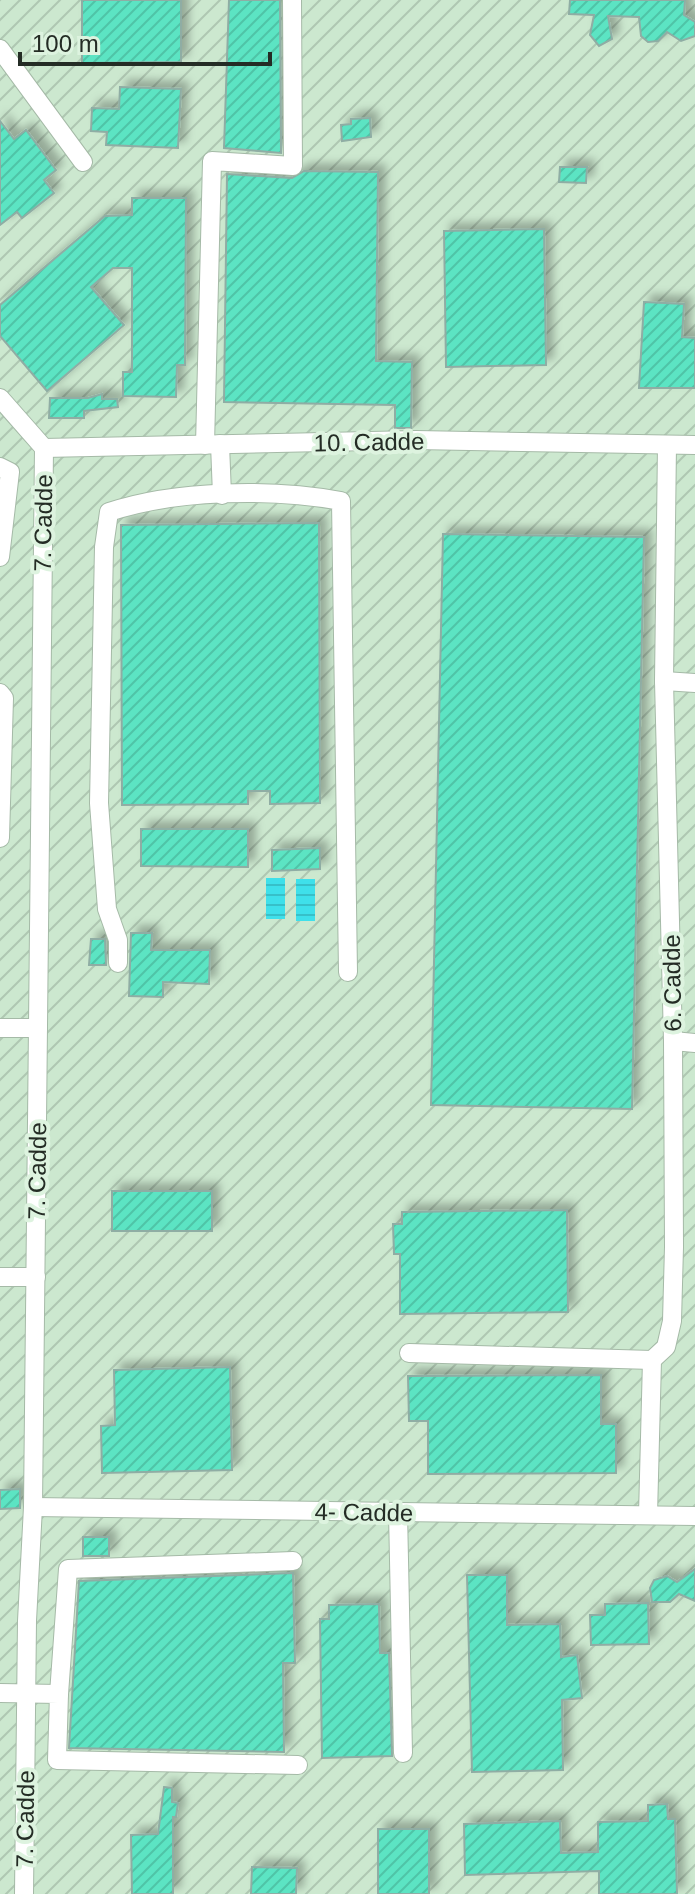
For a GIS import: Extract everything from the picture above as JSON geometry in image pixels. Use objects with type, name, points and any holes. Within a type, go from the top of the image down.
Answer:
[{"type":"lane","points":[[222,495],[213,445],[212,161],[293,166],[292,0]]},
{"type":"lane","points":[[0,49],[83,162]]},
{"type":"lane","points":[[0,398],[44,448]]},
{"type":"lane","name":"10. Cadde","points":[[44,448],[416,440],[695,445]]},
{"type":"lane","name":"6. Cadde","points":[[648,1515],[652,1360],[666,1347],[672,1321],[673,1041],[664,681],[667,445]]},
{"type":"lane","name":"7. Cadde","points":[[24,1894],[26,1693],[33,1507],[44,448]]},
{"type":"lane","points":[[0,467],[10,472],[0,557]]},
{"type":"lane","points":[[118,963],[118,940],[107,909],[99,803],[104,547],[109,512],[137,503],[222,495],[306,494],[341,501],[348,972]]},
{"type":"lane","points":[[664,681],[695,683]]},
{"type":"lane","points":[[0,693],[4,698],[0,838]]},
{"type":"lane","points":[[0,1028],[38,1028]]},
{"type":"lane","points":[[673,1041],[695,1043]]},
{"type":"lane","points":[[0,1277],[36,1277]]},
{"type":"lane","points":[[409,1353],[652,1360]]},
{"type":"lane","name":"4- Cadde","points":[[33,1507],[695,1516]]},
{"type":"lane","points":[[398,1512],[403,1753]]},
{"type":"lane","points":[[293,1561],[68,1569],[57,1760],[298,1765]]},
{"type":"lane","points":[[0,1693],[59,1694]]},
{"type":"shaded area","points":[[0,0],[695,0],[695,1894],[0,1894]]},
{"type":"water","points":[[266,878],[285,878],[285,919],[266,919]]},
{"type":"water","points":[[296,879],[315,879],[315,921],[296,921]]},
{"type":"building","points":[[82,0],[181,0],[181,62],[82,63]]},
{"type":"building","points":[[229,0],[280,0],[281,153],[224,148]]},
{"type":"building","points":[[570,0],[685,0],[684,15],[695,22],[695,36],[681,41],[667,32],[658,41],[648,42],[641,36],[639,17],[608,16],[612,39],[599,46],[590,35],[594,15],[569,14]]},
{"type":"building","points":[[120,87],[181,89],[178,148],[106,145],[107,132],[91,131],[92,108],[119,109]]},
{"type":"building","points":[[370,118],[371,137],[342,141],[341,125],[351,124],[351,119]]},
{"type":"building","points":[[0,121],[14,139],[26,130],[56,170],[44,180],[54,193],[22,218],[17,212],[0,225]]},
{"type":"building","points":[[560,167],[587,167],[586,183],[559,182]]},
{"type":"building","points":[[304,171],[378,172],[376,361],[412,362],[411,428],[395,428],[395,405],[224,402],[227,174],[292,178]]},
{"type":"building","points":[[132,198],[186,198],[185,365],[177,365],[176,397],[123,396],[123,372],[132,372],[132,268],[113,268],[91,287],[124,325],[47,391],[0,336],[0,305],[105,216],[132,215]]},
{"type":"building","points":[[544,229],[546,365],[446,367],[444,231]]},
{"type":"building","points":[[644,302],[684,304],[682,337],[695,338],[695,388],[639,388]]},
{"type":"building","points":[[102,394],[102,399],[117,399],[118,407],[84,411],[84,418],[49,418],[50,398],[88,398]]},
{"type":"building","points":[[319,523],[320,803],[270,804],[270,791],[248,791],[248,804],[122,805],[121,525]]},
{"type":"building","points":[[443,534],[644,537],[632,1109],[431,1105]]},
{"type":"building","points":[[141,829],[248,829],[248,867],[141,866]]},
{"type":"building","points":[[320,848],[320,869],[272,871],[272,850]]},
{"type":"building","points":[[131,933],[152,933],[151,950],[210,950],[209,984],[163,982],[163,997],[129,996]]},
{"type":"building","points":[[91,939],[105,939],[106,965],[89,965]]},
{"type":"building","points":[[112,1191],[212,1191],[212,1231],[112,1231]]},
{"type":"building","points":[[567,1210],[568,1312],[400,1314],[400,1254],[394,1254],[393,1224],[402,1224],[402,1212]]},
{"type":"building","points":[[230,1367],[232,1470],[102,1473],[101,1426],[115,1425],[114,1370]]},
{"type":"building","points":[[601,1375],[601,1424],[616,1424],[616,1473],[428,1474],[428,1421],[409,1421],[408,1376]]},
{"type":"building","points":[[20,1489],[20,1508],[0,1509],[0,1490]]},
{"type":"building","points":[[83,1537],[109,1537],[109,1556],[83,1556]]},
{"type":"building","points":[[695,1569],[695,1601],[679,1594],[670,1602],[652,1602],[650,1588],[654,1580],[667,1576],[677,1582]]},
{"type":"building","points":[[293,1573],[295,1663],[283,1663],[284,1752],[69,1748],[79,1581]]},
{"type":"building","points":[[467,1575],[507,1575],[507,1625],[560,1624],[561,1657],[577,1655],[582,1698],[562,1700],[563,1770],[472,1772]]},
{"type":"building","points":[[648,1603],[649,1644],[591,1645],[590,1615],[605,1615],[605,1604]]},
{"type":"building","points":[[379,1604],[380,1653],[389,1653],[392,1756],[322,1758],[320,1619],[329,1619],[329,1605]]},
{"type":"building","points":[[164,1787],[172,1788],[172,1802],[178,1803],[176,1817],[173,1817],[173,1894],[132,1894],[131,1835],[158,1834]]},
{"type":"building","points":[[667,1804],[668,1819],[675,1819],[677,1894],[599,1894],[599,1871],[465,1875],[464,1824],[560,1821],[561,1853],[598,1852],[598,1822],[648,1821],[648,1805]]},
{"type":"building","points":[[378,1829],[429,1829],[429,1894],[378,1894]]},
{"type":"building","points":[[252,1867],[297,1868],[296,1894],[251,1894]]}]
